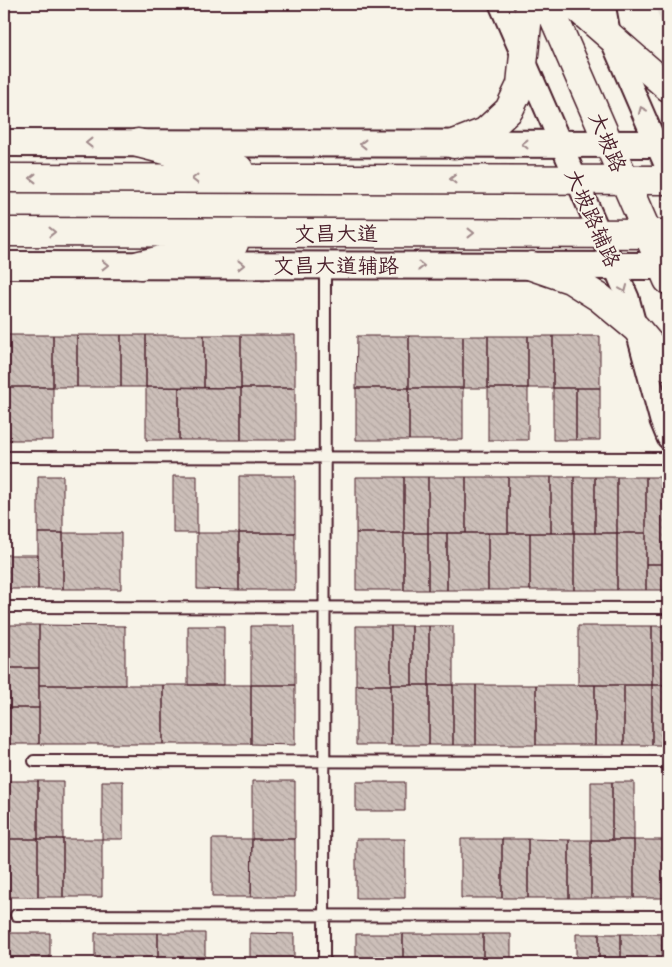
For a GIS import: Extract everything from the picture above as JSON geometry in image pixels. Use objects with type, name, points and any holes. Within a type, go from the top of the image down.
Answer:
[{"type":"main road","points":[[454,144],[485,132],[509,110],[521,85],[529,4]]},
{"type":"main road","name":"大坡路","points":[[548,4],[624,180],[658,234],[666,271]]},
{"type":"main road","points":[[573,4],[668,87]]},
{"type":"main road","points":[[138,143],[279,179]]},
{"type":"main road","points":[[4,178],[668,180]]},
{"type":"main road","name":"文昌大道","points":[[4,232],[658,234]]},
{"type":"main road","points":[[140,265],[282,233]]},
{"type":"main road","points":[[532,266],[570,279],[600,298],[636,328],[668,366]]},
{"type":"street","name":"大坡路辅路","points":[[500,4],[628,298],[660,420],[668,438]]},
{"type":"street","points":[[604,4],[610,37],[663,144],[668,171]]},
{"type":"street","points":[[4,143],[663,144]]},
{"type":"street","name":"文昌大道辅路","points":[[4,265],[614,266],[666,271]]},
{"type":"lane","points":[[324,963],[325,265]]},
{"type":"lane","points":[[4,457],[668,458]]},
{"type":"lane","points":[[4,607],[668,608]]},
{"type":"lane","points":[[34,761],[668,762]]},
{"type":"lane","points":[[16,915],[668,916]]},
{"type":"shaded area","points":[[654,4],[668,4],[668,40]]},
{"type":"building","points":[[4,335],[53,335],[53,387],[4,387]]},
{"type":"building","points":[[53,335],[77,335],[77,387],[53,387]]},
{"type":"building","points":[[77,335],[121,335],[121,387],[77,387]]},
{"type":"building","points":[[121,335],[146,335],[146,387],[121,387]]},
{"type":"building","points":[[146,335],[204,335],[204,388],[146,387]]},
{"type":"building","points":[[204,335],[241,335],[241,388],[204,388]]},
{"type":"building","points":[[241,335],[295,335],[295,388],[241,388]]},
{"type":"building","points":[[357,336],[409,336],[409,388],[356,388]]},
{"type":"building","points":[[409,336],[463,336],[463,388],[409,388]]},
{"type":"building","points":[[463,336],[488,336],[488,388],[463,388]]},
{"type":"building","points":[[488,336],[528,336],[528,388],[488,388]]},
{"type":"building","points":[[528,336],[553,336],[553,388],[528,388]]},
{"type":"building","points":[[553,336],[600,336],[600,388],[553,388]]},
{"type":"building","points":[[4,387],[53,387],[53,440],[4,440]]},
{"type":"building","points":[[146,387],[179,387],[179,440],[146,440]]},
{"type":"building","points":[[179,387],[241,388],[241,440],[179,440]]},
{"type":"building","points":[[241,388],[295,388],[295,440],[241,440]]},
{"type":"building","points":[[356,388],[409,388],[409,440],[356,440]]},
{"type":"building","points":[[409,388],[463,388],[463,440],[409,440]]},
{"type":"building","points":[[488,388],[528,388],[528,440],[488,440]]},
{"type":"building","points":[[553,388],[576,388],[576,440],[553,440]]},
{"type":"building","points":[[576,388],[600,388],[600,440],[576,440]]},
{"type":"building","points":[[38,476],[63,476],[63,533],[38,533]]},
{"type":"building","points":[[173,476],[197,476],[197,533],[173,533]]},
{"type":"building","points":[[239,476],[295,476],[295,533],[239,533]]},
{"type":"building","points":[[356,477],[404,477],[404,533],[356,533]]},
{"type":"building","points":[[404,477],[428,477],[428,533],[404,533]]},
{"type":"building","points":[[428,477],[466,477],[466,533],[428,533]]},
{"type":"building","points":[[466,477],[508,477],[508,533],[466,533]]},
{"type":"building","points":[[508,477],[551,477],[551,533],[508,533]]},
{"type":"building","points":[[551,477],[574,477],[574,533],[551,533]]},
{"type":"building","points":[[574,477],[595,477],[595,533],[574,533]]},
{"type":"building","points":[[595,477],[617,477],[617,533],[595,533]]},
{"type":"building","points":[[617,477],[646,477],[646,533],[617,533]]},
{"type":"building","points":[[646,477],[662,477],[668,492],[668,564],[646,564]]},
{"type":"building","points":[[38,533],[63,533],[63,589],[38,589]]},
{"type":"building","points":[[63,533],[121,533],[121,589],[63,589]]},
{"type":"building","points":[[197,533],[239,533],[239,590],[197,589]]},
{"type":"building","points":[[239,533],[295,533],[295,590],[239,590]]},
{"type":"building","points":[[356,533],[404,533],[404,590],[356,590]]},
{"type":"building","points":[[404,533],[428,533],[428,590],[404,590]]},
{"type":"building","points":[[428,533],[447,533],[447,590],[428,590]]},
{"type":"building","points":[[447,533],[488,533],[488,590],[447,590]]},
{"type":"building","points":[[488,533],[530,533],[530,590],[488,590]]},
{"type":"building","points":[[530,533],[574,533],[574,590],[530,590]]},
{"type":"building","points":[[574,533],[617,533],[617,590],[574,590]]},
{"type":"building","points":[[617,533],[646,533],[646,590],[617,590]]},
{"type":"building","points":[[4,555],[38,555],[38,589],[4,589]]},
{"type":"building","points":[[646,564],[668,564],[668,590],[646,590]]},
{"type":"building","points":[[4,625],[39,625],[39,668],[4,668]]},
{"type":"building","points":[[39,625],[125,626],[125,685],[39,685]]},
{"type":"building","points":[[188,626],[224,626],[224,685],[188,685]]},
{"type":"building","points":[[251,626],[295,626],[295,685],[251,685]]},
{"type":"building","points":[[356,626],[391,626],[391,685],[356,685]]},
{"type":"building","points":[[391,626],[412,626],[412,685],[391,685]]},
{"type":"building","points":[[412,626],[429,626],[429,685],[412,685]]},
{"type":"building","points":[[429,626],[453,626],[453,685],[429,685]]},
{"type":"building","points":[[578,626],[652,626],[652,685],[578,685]]},
{"type":"building","points":[[652,626],[668,626],[668,685],[652,685]]},
{"type":"building","points":[[4,668],[39,668],[39,708],[4,708]]},
{"type":"building","points":[[39,685],[163,685],[163,744],[39,744]]},
{"type":"building","points":[[163,685],[251,685],[251,744],[163,744]]},
{"type":"building","points":[[251,685],[295,685],[295,745],[251,744]]},
{"type":"building","points":[[356,685],[391,685],[391,745],[356,745]]},
{"type":"building","points":[[391,685],[429,685],[429,745],[391,745]]},
{"type":"building","points":[[429,685],[453,685],[453,745],[429,745]]},
{"type":"building","points":[[453,685],[476,685],[476,745],[453,745]]},
{"type":"building","points":[[476,685],[536,685],[536,745],[476,745]]},
{"type":"building","points":[[536,685],[595,685],[595,745],[536,745]]},
{"type":"building","points":[[595,685],[624,685],[624,745],[595,745]]},
{"type":"building","points":[[624,685],[652,685],[652,745],[624,745]]},
{"type":"building","points":[[652,685],[668,685],[668,745],[652,745]]},
{"type":"building","points":[[4,708],[39,708],[39,744],[4,744]]},
{"type":"building","points":[[4,781],[38,781],[38,839],[4,839]]},
{"type":"building","points":[[38,781],[63,781],[63,839],[38,839]]},
{"type":"building","points":[[102,781],[123,781],[123,839],[102,839]]},
{"type":"building","points":[[252,781],[295,781],[295,839],[252,839]]},
{"type":"building","points":[[356,782],[405,782],[405,811],[356,811]]},
{"type":"building","points":[[591,782],[612,782],[612,840],[591,840]]},
{"type":"building","points":[[612,782],[634,782],[634,840],[612,840]]},
{"type":"building","points":[[4,839],[38,839],[38,897],[4,897]]},
{"type":"building","points":[[38,839],[63,839],[63,897],[38,897]]},
{"type":"building","points":[[63,839],[102,839],[102,897],[63,897]]},
{"type":"building","points":[[212,839],[252,839],[251,897],[212,897]]},
{"type":"building","points":[[252,839],[295,839],[295,897],[251,897]]},
{"type":"building","points":[[356,839],[405,839],[405,898],[356,898]]},
{"type":"building","points":[[461,839],[502,839],[502,898],[461,898]]},
{"type":"building","points":[[502,839],[528,839],[528,898],[502,898]]},
{"type":"building","points":[[528,839],[569,840],[569,898],[528,898]]},
{"type":"building","points":[[569,840],[591,840],[591,898],[569,898]]},
{"type":"building","points":[[591,840],[634,840],[634,898],[591,898]]},
{"type":"building","points":[[634,840],[668,840],[668,898],[634,898]]},
{"type":"building","points":[[4,933],[50,933],[50,963],[4,963]]},
{"type":"building","points":[[95,933],[158,933],[158,963],[95,963]]},
{"type":"building","points":[[158,933],[205,933],[205,963],[158,963]]},
{"type":"building","points":[[250,933],[294,934],[294,963],[250,963]]},
{"type":"building","points":[[356,934],[403,934],[403,960],[356,960]]},
{"type":"building","points":[[403,934],[483,934],[483,963],[403,963]]},
{"type":"building","points":[[483,934],[511,934],[511,963],[483,963]]},
{"type":"building","points":[[576,934],[599,934],[599,963],[576,963]]},
{"type":"building","points":[[599,934],[621,934],[621,963],[599,963]]},
{"type":"building","points":[[621,934],[662,934],[662,963],[621,963]]},
{"type":"building","points":[[662,934],[668,934],[668,963],[662,963]]}]
